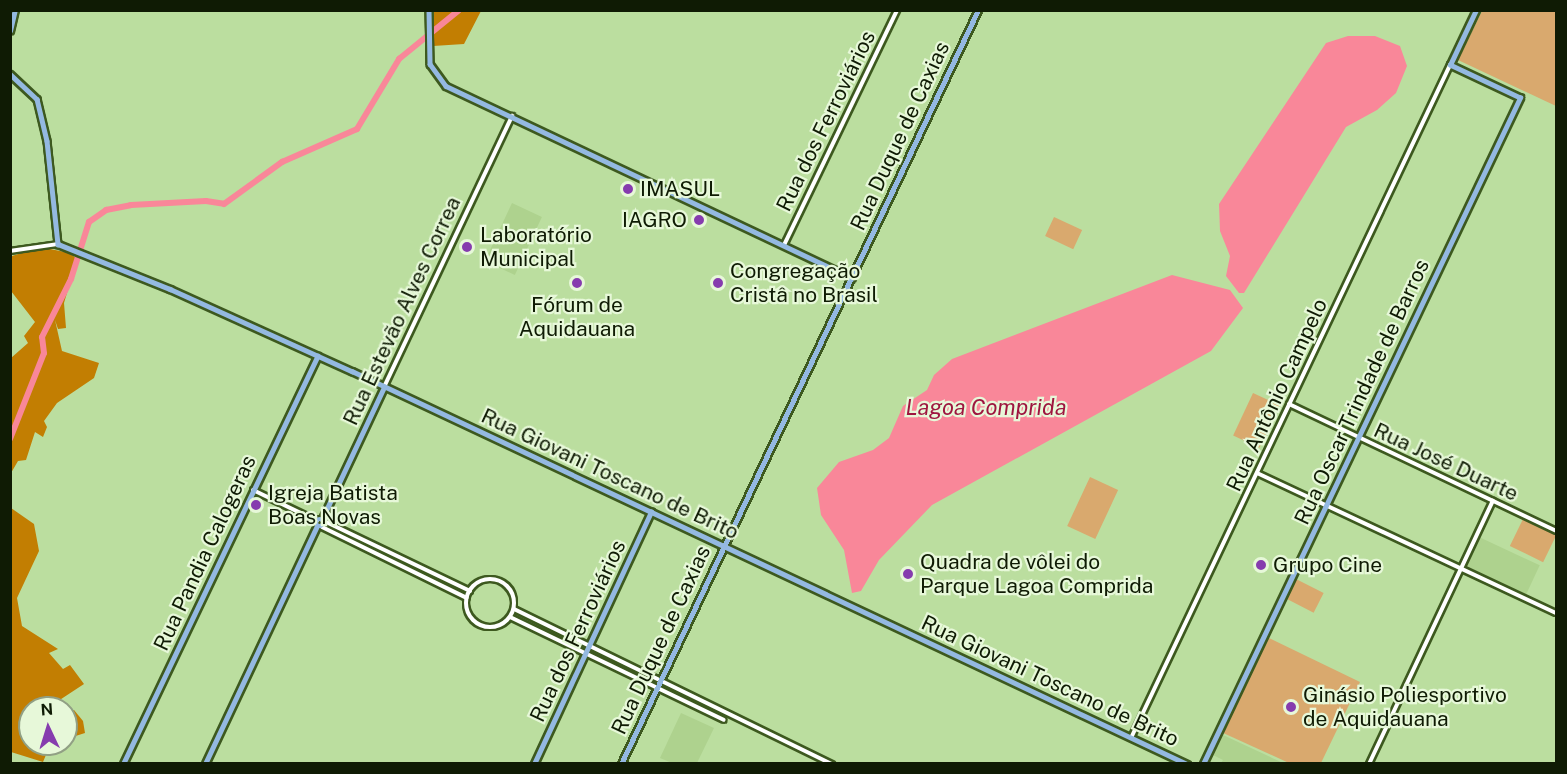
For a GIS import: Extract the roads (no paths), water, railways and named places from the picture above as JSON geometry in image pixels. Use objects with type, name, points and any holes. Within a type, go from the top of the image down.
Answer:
[{"type":"main road","points":[[10,32],[15,10]]},
{"type":"main road","points":[[429,10],[430,64],[446,86],[852,278]]},
{"type":"main road","name":"Rua Duque de Caxias","points":[[621,764],[978,10]]},
{"type":"main road","points":[[1450,65],[1476,10]]},
{"type":"main road","name":"Rua Oscar Trindade de Barros","points":[[1203,764],[1520,98],[1450,65]]},
{"type":"main road","points":[[10,74],[37,99],[47,141],[58,244]]},
{"type":"main road","name":"Rua Giovani Toscano de Brito","points":[[58,244],[318,356],[1187,764]]},
{"type":"main road","name":"Rua Pandia Calogeras","points":[[123,764],[318,356]]},
{"type":"main road","name":"Rua Estevão Alves Correa","points":[[205,764],[321,524],[384,387]]},
{"type":"main road","name":"Rua dos Ferroviários","points":[[534,764],[651,512]]},
{"type":"street","name":"Rua dos Ferroviários","points":[[784,245],[897,10]]},
{"type":"street","name":"Rua Antônio Campelo","points":[[1131,738],[1450,65]]},
{"type":"street","name":"Rua Estevão Alves Correa","points":[[384,387],[513,116]]},
{"type":"street","points":[[10,251],[58,244]]},
{"type":"street","name":"Rua José Duarte","points":[[1290,404],[1557,531]]},
{"type":"street","points":[[1257,473],[1557,613]]},
{"type":"street","points":[[253,490],[467,598]]},
{"type":"street","points":[[1369,764],[1493,501]]},
{"type":"street","points":[[321,524],[470,591]]},
{"type":"street","points":[[483,580],[499,580],[511,590],[514,609],[510,617],[498,626],[480,625],[468,611],[467,598],[470,591],[483,580]]},
{"type":"street","points":[[514,609],[832,764]]},
{"type":"street","points":[[510,617],[724,720]]},
{"type":"water","points":[[1348,36],[1375,36],[1400,46],[1407,66],[1396,93],[1377,110],[1346,127],[1244,293],[1239,293],[1226,276],[1230,256],[1220,231],[1219,204],[1326,43]]},
{"type":"water","name":"Lagoa Comprida","points":[[1172,275],[1230,290],[1243,308],[1211,351],[932,505],[879,560],[861,591],[852,593],[844,550],[821,515],[817,488],[839,462],[873,450],[889,438],[903,406],[927,390],[934,375],[952,359]]},
{"type":"waterway","points":[[10,439],[44,353],[42,337],[71,279],[89,222],[106,210],[131,205],[206,201],[224,204],[282,162],[357,129],[399,59],[459,10]]},
{"type":"place","name":"IMASUL","points":[[628,189]]},
{"type":"place","name":"IAGRO","points":[[699,220]]},
{"type":"place","name":"Laboratório Municipal","points":[[467,247]]},
{"type":"place","name":"Fórum de Aquidauana","points":[[577,283]]},
{"type":"place","name":"Congregação Cristâ no Brasil","points":[[718,283]]},
{"type":"place","name":"Igreja Batista Boas Novas","points":[[256,505]]},
{"type":"place","name":"Grupo Cine","points":[[1261,565]]},
{"type":"place","name":"Quadra de vôlei do Parque Lagoa Comprida","points":[[908,574]]},
{"type":"place","name":"Ginásio Poliesportivo de Aquidauana","points":[[1291,707]]}]
